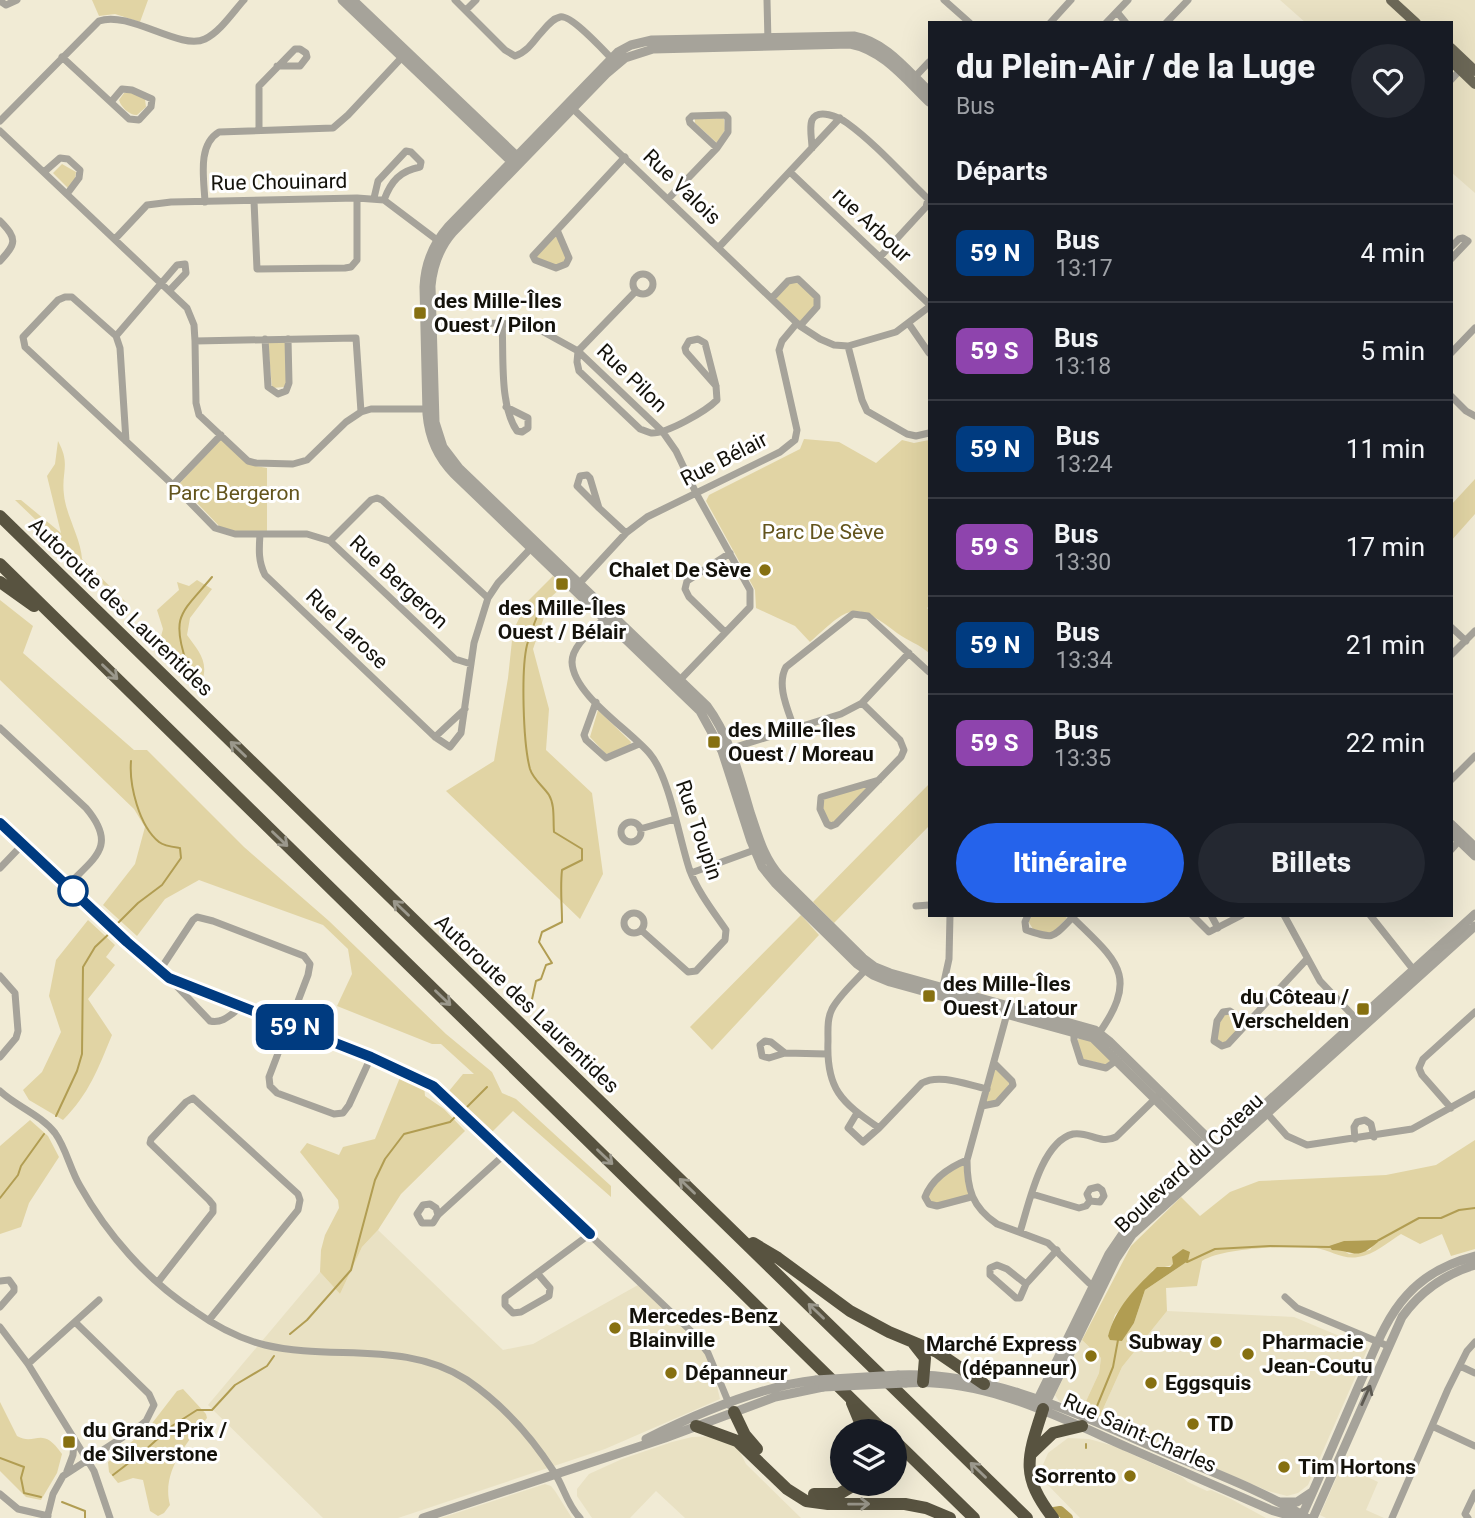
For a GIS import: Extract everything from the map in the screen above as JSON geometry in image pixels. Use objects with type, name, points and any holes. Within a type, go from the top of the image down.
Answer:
[{"type":"highway","name":"Autoroute des Laurentides","points":[[0,516],[1027,1518]]},
{"type":"highway","points":[[0,564],[872,1419]]},
{"type":"highway","points":[[0,582],[61,624]]},
{"type":"highway","points":[[736,1233],[778,1258],[850,1311],[942,1355],[985,1384]]},
{"type":"highway","points":[[914,1343],[925,1358],[924,1378]]},
{"type":"highway","points":[[850,1397],[859,1419]]},
{"type":"highway","points":[[1043,1403],[1028,1468],[1032,1483],[1053,1518]]},
{"type":"highway","points":[[731,1410],[737,1441]]},
{"type":"highway","points":[[731,1410],[751,1443],[798,1488],[811,1494],[830,1496]]},
{"type":"highway","points":[[696,1426],[737,1441],[787,1489],[806,1501],[832,1504],[909,1504],[950,1518]]},
{"type":"highway","points":[[1030,1454],[1053,1433],[1082,1426]]},
{"type":"highway","points":[[907,1453],[974,1518]]},
{"type":"main road","points":[[1391,0],[1414,21]]},
{"type":"main road","points":[[1453,50],[1475,84]]},
{"type":"street","points":[[0,1],[6,5],[17,0]]},
{"type":"street","points":[[0,121],[93,24],[107,18],[119,19],[185,40],[201,41],[214,32],[244,0]]},
{"type":"street","points":[[342,0],[405,55],[517,161]]},
{"type":"street","points":[[353,0],[405,55]]},
{"type":"street","points":[[454,0],[505,50],[515,56],[523,53],[554,19],[562,16],[576,25],[614,61]]},
{"type":"street","points":[[466,10],[476,0]]},
{"type":"street","points":[[767,0],[768,42]]},
{"type":"street","points":[[944,0],[967,21]]},
{"type":"street","points":[[1052,21],[1070,0]]},
{"type":"street","points":[[1109,21],[1128,0]]},
{"type":"street","points":[[1168,21],[1188,0]]},
{"type":"street","points":[[1117,12],[1124,21]]},
{"type":"street","points":[[928,90],[879,56],[859,46],[841,44],[768,42],[648,49],[614,61],[430,256],[424,278],[431,438],[442,460],[678,682],[704,715],[726,750],[758,849],[771,878],[868,967],[890,982],[1087,1027],[1216,1153]]},
{"type":"street","points":[[205,202],[204,152],[210,137],[219,132],[333,128],[405,55]]},
{"type":"street","points":[[62,57],[129,120],[139,120],[151,107],[152,99],[132,90],[122,89],[111,102]]},
{"type":"street","points":[[912,80],[928,63]]},
{"type":"street","points":[[259,130],[259,86],[277,66]]},
{"type":"street","points":[[912,80],[928,102]]},
{"type":"street","name":"Rue Valois","points":[[570,106],[799,325],[834,345],[849,346]]},
{"type":"street","points":[[668,199],[717,148],[728,132],[725,115],[692,116],[690,123],[717,148]]},
{"type":"street","points":[[813,148],[811,122],[814,118],[817,115],[840,118],[928,199],[926,207],[880,257]]},
{"type":"street","points":[[719,247],[840,118]]},
{"type":"street","points":[[0,131],[187,307],[194,325],[196,403],[200,415],[248,461],[293,464],[307,460],[360,412],[371,409],[430,409]]},
{"type":"street","points":[[374,198],[379,181],[407,151],[411,152],[421,162],[420,167],[400,173],[390,185],[384,200]]},
{"type":"street","points":[[44,172],[60,158],[68,159],[80,170],[79,178],[67,194]]},
{"type":"street","points":[[557,230],[569,258],[566,264],[556,268],[535,261],[533,256],[557,230],[625,158]]},
{"type":"street","name":"rue Arbour","points":[[790,172],[928,305]]},
{"type":"street","points":[[254,201],[257,269],[345,268],[351,267],[357,261],[357,198]]},
{"type":"street","name":"Rue Chouinard","points":[[115,239],[147,205],[374,198],[384,200],[441,243]]},
{"type":"street","points":[[0,221],[10,231],[14,240],[12,248],[0,261]]},
{"type":"street","points":[[1453,245],[1463,238],[1475,247]]},
{"type":"street","points":[[1453,257],[1468,241]]},
{"type":"street","points":[[126,441],[121,348],[116,336],[177,265],[185,264],[186,273],[169,291]]},
{"type":"street","points":[[772,298],[788,281],[798,279],[817,297],[817,307],[799,325]]},
{"type":"street","points":[[578,351],[636,291]]},
{"type":"street","name":"Rue Bergeron","points":[[116,336],[72,297],[65,297],[58,300],[23,337],[25,347],[173,485],[215,528],[235,534],[307,534],[330,541],[455,659],[471,664]]},
{"type":"street","points":[[928,307],[896,332],[849,346],[867,411],[907,434],[916,436],[928,433]]},
{"type":"street","points":[[502,323],[506,407]]},
{"type":"street","name":"Rue Pilon","points":[[428,326],[502,323],[540,330],[578,351],[662,431],[676,451],[750,590],[751,597],[750,607],[678,682]]},
{"type":"street","points":[[909,324],[928,352]]},
{"type":"street","name":"Rue Bélair","points":[[577,586],[626,533],[647,517],[780,452],[794,440],[797,430],[779,350],[782,341],[799,325]]},
{"type":"street","points":[[1453,352],[1475,328]]},
{"type":"street","points":[[195,341],[356,338],[360,412]]},
{"type":"street","points":[[265,339],[268,387],[278,394],[286,391],[289,383],[288,339]]},
{"type":"street","points":[[662,431],[709,408],[717,400],[716,386],[705,343],[698,339],[689,341],[685,352],[716,386]]},
{"type":"street","name":"Rue Pilon","points":[[578,351],[579,371],[640,429],[650,433],[662,431]]},
{"type":"street","points":[[1453,398],[1475,416]]},
{"type":"street","points":[[103,420],[124,420]]},
{"type":"street","points":[[173,485],[221,435]]},
{"type":"street","points":[[330,541],[371,500],[377,498],[488,598]]},
{"type":"street","points":[[599,508],[626,533]]},
{"type":"street","name":"Rue Larose","points":[[260,534],[259,552],[265,575],[435,737]]},
{"type":"street","points":[[466,708],[435,737],[450,747],[461,733],[466,708],[471,664],[488,598],[498,583],[534,545]]},
{"type":"street","points":[[726,632],[689,597],[685,589],[687,581],[730,553]]},
{"type":"street","points":[[794,728],[783,692],[782,675],[786,667],[853,614],[868,616],[928,671]]},
{"type":"street","name":"Rue Toupin","points":[[608,616],[579,645],[572,661],[579,682],[650,754],[662,775],[691,873],[705,900],[726,930],[726,940],[696,971],[688,972],[641,929]]},
{"type":"street","points":[[1453,629],[1466,641]]},
{"type":"street","points":[[1453,653],[1475,631]]},
{"type":"street","points":[[726,750],[841,714],[862,703],[909,653]]},
{"type":"street","points":[[596,702],[584,735],[586,740],[607,758],[639,744]]},
{"type":"street","points":[[862,703],[900,740],[904,750],[901,757],[836,824],[827,824],[820,809],[821,797],[878,780]]},
{"type":"street","points":[[0,728],[99,823],[101,848],[67,886]]},
{"type":"street","points":[[1453,778],[1475,756]]},
{"type":"street","points":[[640,829],[675,819]]},
{"type":"street","points":[[0,823],[169,978],[210,1021],[223,1021],[241,1007]]},
{"type":"street","points":[[1453,826],[1475,847]]},
{"type":"street","points":[[1453,835],[1475,856]]},
{"type":"street","points":[[1453,848],[1460,841]]},
{"type":"street","points":[[0,868],[23,844]]},
{"type":"street","points":[[691,873],[758,849]]},
{"type":"street","points":[[916,906],[928,905]]},
{"type":"street","name":"Boulevard du Coteau","points":[[1416,973],[1475,914]]},
{"type":"street","points":[[160,971],[197,917],[304,956],[310,964],[308,975],[269,1077],[270,1086],[277,1093],[334,1114],[343,1113],[371,1057]]},
{"type":"street","points":[[942,992],[949,959],[950,917]]},
{"type":"street","points":[[1027,917],[1026,930],[1049,937],[1055,936],[1071,917],[1103,947],[1116,965],[1121,982],[1117,1004],[1098,1036]]},
{"type":"street","points":[[1194,917],[1209,932],[1238,917]]},
{"type":"street","points":[[1212,917],[1218,928]]},
{"type":"street","points":[[1285,917],[1320,981],[1360,1023]]},
{"type":"street","points":[[1372,917],[1416,973]]},
{"type":"street","name":"Boulevard du Coteau","points":[[1043,1403],[1097,1288],[1111,1250],[1124,1231],[1216,1153],[1416,973],[1475,926]]},
{"type":"street","points":[[1247,1023],[1230,1011],[1223,1012],[1217,1021],[1214,1041],[1222,1046],[1228,1044],[1307,959]]},
{"type":"street","points":[[868,967],[831,1012],[827,1054],[830,1079],[834,1088],[857,1113],[879,1128]]},
{"type":"street","points":[[0,976],[15,993],[18,1031],[15,1041],[0,1057]]},
{"type":"street","points":[[169,978],[371,1057],[433,1086],[695,1336],[708,1353],[731,1410]]},
{"type":"street","points":[[1008,1009],[1074,1031],[1098,1036],[1117,1060],[1158,1095]]},
{"type":"street","points":[[1008,1009],[967,1160],[967,1181],[971,1197],[990,1219],[1048,1243],[1097,1288]]},
{"type":"street","points":[[1451,1108],[1419,1068],[1423,1059],[1475,1012]]},
{"type":"street","points":[[1074,1031],[1073,1040],[1081,1062],[1106,1068],[1117,1060]]},
{"type":"street","points":[[785,1054],[827,1054]]},
{"type":"street","points":[[982,1106],[997,1103],[1013,1085],[994,1063]]},
{"type":"street","points":[[857,1113],[848,1128],[859,1140],[867,1140],[929,1079],[938,1078],[987,1089]]},
{"type":"street","points":[[0,1091],[54,1132],[75,1178],[101,1220],[122,1247],[182,1302],[237,1335],[265,1345],[390,1354],[412,1358],[467,1380],[506,1412],[537,1448],[556,1475],[571,1508],[580,1518]]},
{"type":"street","points":[[1264,1110],[1287,1136],[1307,1145],[1374,1137],[1412,1129],[1475,1094]]},
{"type":"street","points":[[1020,1232],[1044,1161],[1063,1139],[1079,1133],[1109,1140],[1116,1137],[1158,1095]]},
{"type":"street","points":[[158,1282],[213,1212],[213,1205],[209,1200],[150,1143],[186,1102],[193,1098],[298,1194],[300,1200],[298,1210],[209,1320]]},
{"type":"street","points":[[1356,1139],[1354,1127],[1357,1122],[1365,1120],[1371,1124],[1374,1137]]},
{"type":"street","points":[[438,1215],[505,1154]]},
{"type":"street","points":[[967,1160],[951,1167],[928,1190],[925,1197],[929,1204],[937,1206],[971,1197]]},
{"type":"street","points":[[1032,1194],[1080,1208],[1090,1201]]},
{"type":"street","points":[[538,1274],[550,1288],[549,1296],[521,1312],[513,1312],[505,1305],[505,1297],[590,1234]]},
{"type":"street","points":[[1026,1284],[998,1265],[990,1268],[990,1275],[1016,1298],[1023,1295],[1026,1284],[1057,1250]]},
{"type":"street","points":[[1304,1517],[1351,1417],[1378,1342],[1395,1310],[1450,1263],[1475,1256]]},
{"type":"street","points":[[1304,1517],[1313,1491],[1405,1313],[1426,1284],[1475,1265]]},
{"type":"street","points":[[0,1281],[9,1280],[14,1291],[0,1307]]},
{"type":"street","points":[[1285,1297],[1297,1308],[1388,1346]]},
{"type":"street","points":[[28,1364],[99,1300]]},
{"type":"street","points":[[0,1494],[18,1509],[48,1517],[56,1485],[66,1473],[146,1421],[154,1405],[149,1394],[76,1323]]},
{"type":"street","points":[[0,1327],[28,1364],[98,1480],[110,1518]]},
{"type":"street","points":[[1392,1518],[1460,1366],[1475,1342]]},
{"type":"street","points":[[1460,1366],[1475,1373]]},
{"type":"street","points":[[819,1384],[898,1375],[924,1378]]},
{"type":"street","points":[[423,1518],[696,1426],[779,1386],[906,1383],[924,1378]]},
{"type":"street","name":"Rue Saint-Charles","points":[[924,1378],[1043,1403],[1082,1426],[1278,1502],[1304,1517]]},
{"type":"street","name":"Rue Saint-Charles","points":[[924,1378],[985,1384],[1016,1391],[1204,1474],[1271,1510],[1304,1517]]},
{"type":"street","points":[[618,1453],[671,1427],[731,1410]]},
{"type":"street","points":[[1432,1426],[1475,1446]]},
{"type":"street","points":[[66,1473],[75,1442]]},
{"type":"street","points":[[1278,1502],[1297,1502],[1313,1491]]},
{"type":"street","points":[[1468,1518],[1465,1514],[1475,1493]]},
{"type":"street","points":[[1271,1510],[1280,1518]]},
{"type":"shaded area","points":[[1280,0],[1475,0],[1475,193],[1453,174],[1453,21],[1304,21]]},
{"type":"shaded area","points":[[378,1230],[503,1350],[533,1344],[638,1285],[696,1339],[710,1358],[720,1399],[605,1449],[398,1518],[323,1518],[208,1405],[320,1272],[340,1294],[362,1247]]},
{"type":"shaded area","points":[[1344,1241],[1378,1242],[1371,1248],[1356,1254],[1332,1250],[1329,1246]]},
{"type":"shaded area","points":[[1183,1249],[1190,1252],[1188,1261],[1145,1290],[1134,1323],[1122,1341],[1110,1340],[1108,1336],[1116,1316],[1128,1298],[1157,1267],[1170,1267],[1173,1264],[1172,1257]]},
{"type":"shaded area","points":[[1167,1311],[1294,1317],[1368,1348],[1308,1485],[1298,1493],[1287,1496],[1268,1491],[1099,1418],[1122,1367]]},
{"type":"shaded area","points":[[1082,1340],[1101,1358],[1099,1373],[1081,1412],[1059,1401],[1055,1395]]},
{"type":"shaded area","points":[[713,1436],[727,1441],[739,1450],[746,1464],[801,1518],[685,1518],[656,1491],[630,1518],[592,1518],[577,1496],[577,1489],[589,1474],[622,1459],[672,1442]]},
{"type":"shaded area","points":[[1068,1438],[1089,1439],[1114,1446],[1207,1491],[1211,1490],[1231,1499],[1266,1518],[1080,1518],[1045,1482],[1042,1467],[1048,1453]]},
{"type":"shaded area","points":[[1342,1465],[1378,1482],[1366,1510],[1384,1518],[1326,1518],[1320,1515]]},
{"type":"shaded area","points":[[545,1484],[555,1491],[572,1518],[441,1518]]},
{"type":"green space","points":[[92,0],[148,0],[140,22],[115,14],[99,16]]},
{"type":"green space","points":[[124,93],[133,93],[145,99],[146,107],[137,115],[128,112],[119,100]]},
{"type":"green space","points":[[695,119],[724,119],[725,130],[717,143],[695,123]]},
{"type":"green space","points":[[62,164],[76,172],[75,179],[68,188],[53,173]]},
{"type":"green space","points":[[556,234],[567,254],[565,263],[555,266],[536,256]]},
{"type":"green space","points":[[796,282],[815,298],[815,305],[801,324],[773,300],[789,283]]},
{"type":"green space","points":[[285,342],[287,382],[284,387],[272,388],[268,343]]},
{"type":"green space","name":"Parc Bergeron","points":[[221,439],[256,466],[267,468],[267,531],[237,532],[221,528],[179,484]]},
{"type":"green space","name":"Parc De Sève","points":[[804,439],[839,442],[876,463],[902,440],[914,443],[928,440],[928,652],[882,622],[860,612],[843,615],[810,642],[795,626],[756,608],[755,590],[706,501],[709,495],[800,449]]},
{"type":"green space","points":[[58,441],[65,462],[65,503],[82,559],[129,605],[128,608],[15,500],[21,500],[61,533],[47,476],[55,464]]},
{"type":"green space","points":[[1475,479],[1475,514],[1453,539],[1453,503]]},
{"type":"green space","points":[[553,576],[562,587],[551,597],[533,649],[549,709],[546,750],[592,793],[603,874],[580,919],[446,791],[494,761],[513,631],[527,602]]},
{"type":"green space","points":[[197,580],[212,589],[190,618],[187,635],[203,660],[203,678],[194,677],[160,640],[163,629],[157,610],[179,590],[177,582],[189,586]]},
{"type":"green space","points":[[0,600],[33,626],[23,653],[134,750],[147,750],[244,847],[329,921],[446,1034],[492,1072],[502,1093],[516,1099],[611,1186],[611,1197],[513,1111],[492,1132],[449,1091],[463,1074],[474,1074],[441,1044],[432,1044],[337,1006],[352,974],[348,949],[323,925],[199,880],[165,899],[137,936],[103,905],[135,864],[145,827],[134,809],[0,680]]},
{"type":"green space","points":[[598,710],[631,742],[630,746],[606,754],[590,737]]},
{"type":"green space","points":[[879,780],[831,826],[820,809],[821,797]]},
{"type":"green space","points":[[928,785],[928,827],[834,923],[813,902]]},
{"type":"green space","points":[[801,915],[819,935],[712,1050],[690,1027]]},
{"type":"green space","points":[[1031,917],[1067,918],[1051,934],[1033,929],[1028,921]]},
{"type":"green space","points":[[88,920],[115,945],[106,957],[115,965],[88,999],[112,1035],[86,1091],[63,1120],[29,1100],[23,1090],[42,1072],[61,1032],[49,996],[56,960]]},
{"type":"green space","points":[[1231,1014],[1244,1023],[1227,1043],[1216,1041],[1219,1022],[1224,1015]]},
{"type":"green space","points":[[1080,1037],[1091,1041],[1111,1059],[1107,1065],[1082,1059],[1077,1041]]},
{"type":"green space","points":[[994,1065],[1011,1081],[997,1102],[983,1105]]},
{"type":"green space","points":[[401,1075],[424,1085],[425,1096],[444,1109],[465,1131],[401,1194],[378,1230],[362,1247],[340,1294],[320,1272],[321,1250],[325,1235],[339,1208],[338,1200],[300,1152],[307,1143],[339,1155],[343,1147],[375,1139]]},
{"type":"green space","points":[[30,1120],[48,1136],[59,1157],[29,1203],[21,1227],[0,1234],[0,1146]]},
{"type":"green space","points":[[1475,1140],[1475,1249],[1451,1256],[1442,1234],[1420,1244],[1401,1234],[1375,1251],[1358,1257],[1347,1257],[1316,1248],[1290,1247],[1257,1248],[1212,1256],[1202,1261],[1197,1286],[1166,1288],[1167,1311],[1122,1367],[1099,1418],[1081,1412],[1099,1373],[1101,1358],[1082,1340],[1131,1246],[1181,1197],[1200,1216],[1230,1192],[1259,1181],[1386,1175],[1436,1165]],"holes":[[[1376,1240],[1370,1250],[1349,1254],[1343,1250],[1344,1241]],[[1188,1261],[1145,1290],[1134,1323],[1122,1341],[1108,1336],[1115,1315],[1153,1270]]]},
{"type":"green space","points":[[966,1162],[969,1195],[941,1203],[930,1201],[926,1197],[943,1176]]},
{"type":"green space","points":[[183,1389],[207,1418],[172,1469],[168,1493],[170,1505],[158,1516],[150,1511],[143,1480],[133,1478],[118,1483],[109,1472],[108,1462],[150,1426],[177,1391]]},
{"type":"green space","points":[[0,1402],[17,1436],[24,1439],[49,1440],[62,1454],[57,1473],[41,1500],[26,1497],[0,1471]]},
{"type":"waterway","points":[[187,664],[180,635],[182,616],[186,607],[212,577]]},
{"type":"waterway","points":[[531,1004],[536,981],[541,979],[546,965],[552,963],[539,942],[542,932],[562,922],[562,870],[582,860],[582,849],[554,832],[551,799],[531,773],[528,757],[524,725],[525,656],[538,614]]},
{"type":"waterway","points":[[115,926],[138,903],[162,885],[181,858],[180,848],[161,843],[146,826],[134,793],[131,761]]},
{"type":"waterway","points":[[56,1116],[82,1054],[83,967],[95,947],[112,931]]},
{"type":"waterway","points":[[467,1107],[487,1087]]},
{"type":"waterway","points":[[290,1334],[307,1320],[351,1270],[375,1180],[385,1159],[404,1134],[450,1122],[457,1115]]},
{"type":"waterway","points":[[0,1198],[44,1134]]},
{"type":"waterway","points":[[1377,1241],[1419,1218],[1441,1218],[1459,1210],[1475,1208]]},
{"type":"waterway","points":[[1187,1262],[1215,1249],[1330,1247]]},
{"type":"waterway","points":[[1095,1411],[1113,1367],[1118,1340]]},
{"type":"waterway","points":[[113,1475],[172,1426],[197,1410],[212,1410],[235,1385],[267,1366],[274,1356]]},
{"type":"waterway","points":[[0,1458],[24,1467],[21,1478],[24,1493],[41,1497]]},
{"type":"waterway","points":[[62,1502],[85,1511],[85,1518]]},
{"type":"waterway","points":[[1054,1512],[1060,1511],[1068,1518]]},
{"type":"bus line","points":[[0,823],[169,978],[371,1057],[433,1086],[590,1234]]},
{"type":"place","name":"des Mille-Îles Ouest / Pilon","points":[[420,313]]},
{"type":"place","name":"Chalet De Sève","points":[[765,570]]},
{"type":"place","name":"des Mille-Îles Ouest / Bélair","points":[[562,584]]},
{"type":"place","name":"des Mille-Îles Ouest / Moreau","points":[[714,742]]},
{"type":"place","name":"des Mille-Îles Ouest / Latour","points":[[929,996]]},
{"type":"place","name":"du Côteau / Verschelden","points":[[1363,1009]]},
{"type":"place","name":"Mercedes-Benz Blainville","points":[[615,1328]]},
{"type":"place","name":"Subway","points":[[1216,1342]]},
{"type":"place","name":"Pharmacie Jean-Coutu","points":[[1248,1354]]},
{"type":"place","name":"Marché Express (dépanneur)","points":[[1091,1356]]},
{"type":"place","name":"Dépanneur","points":[[671,1373]]},
{"type":"place","name":"Eggsquis","points":[[1151,1383]]},
{"type":"place","name":"TD","points":[[1193,1424]]},
{"type":"place","name":"du Grand-Prix / de Silverstone","points":[[69,1442]]},
{"type":"place","name":"Tim Hortons","points":[[1284,1467]]},
{"type":"place","name":"Sorrento","points":[[1130,1476]]}]
